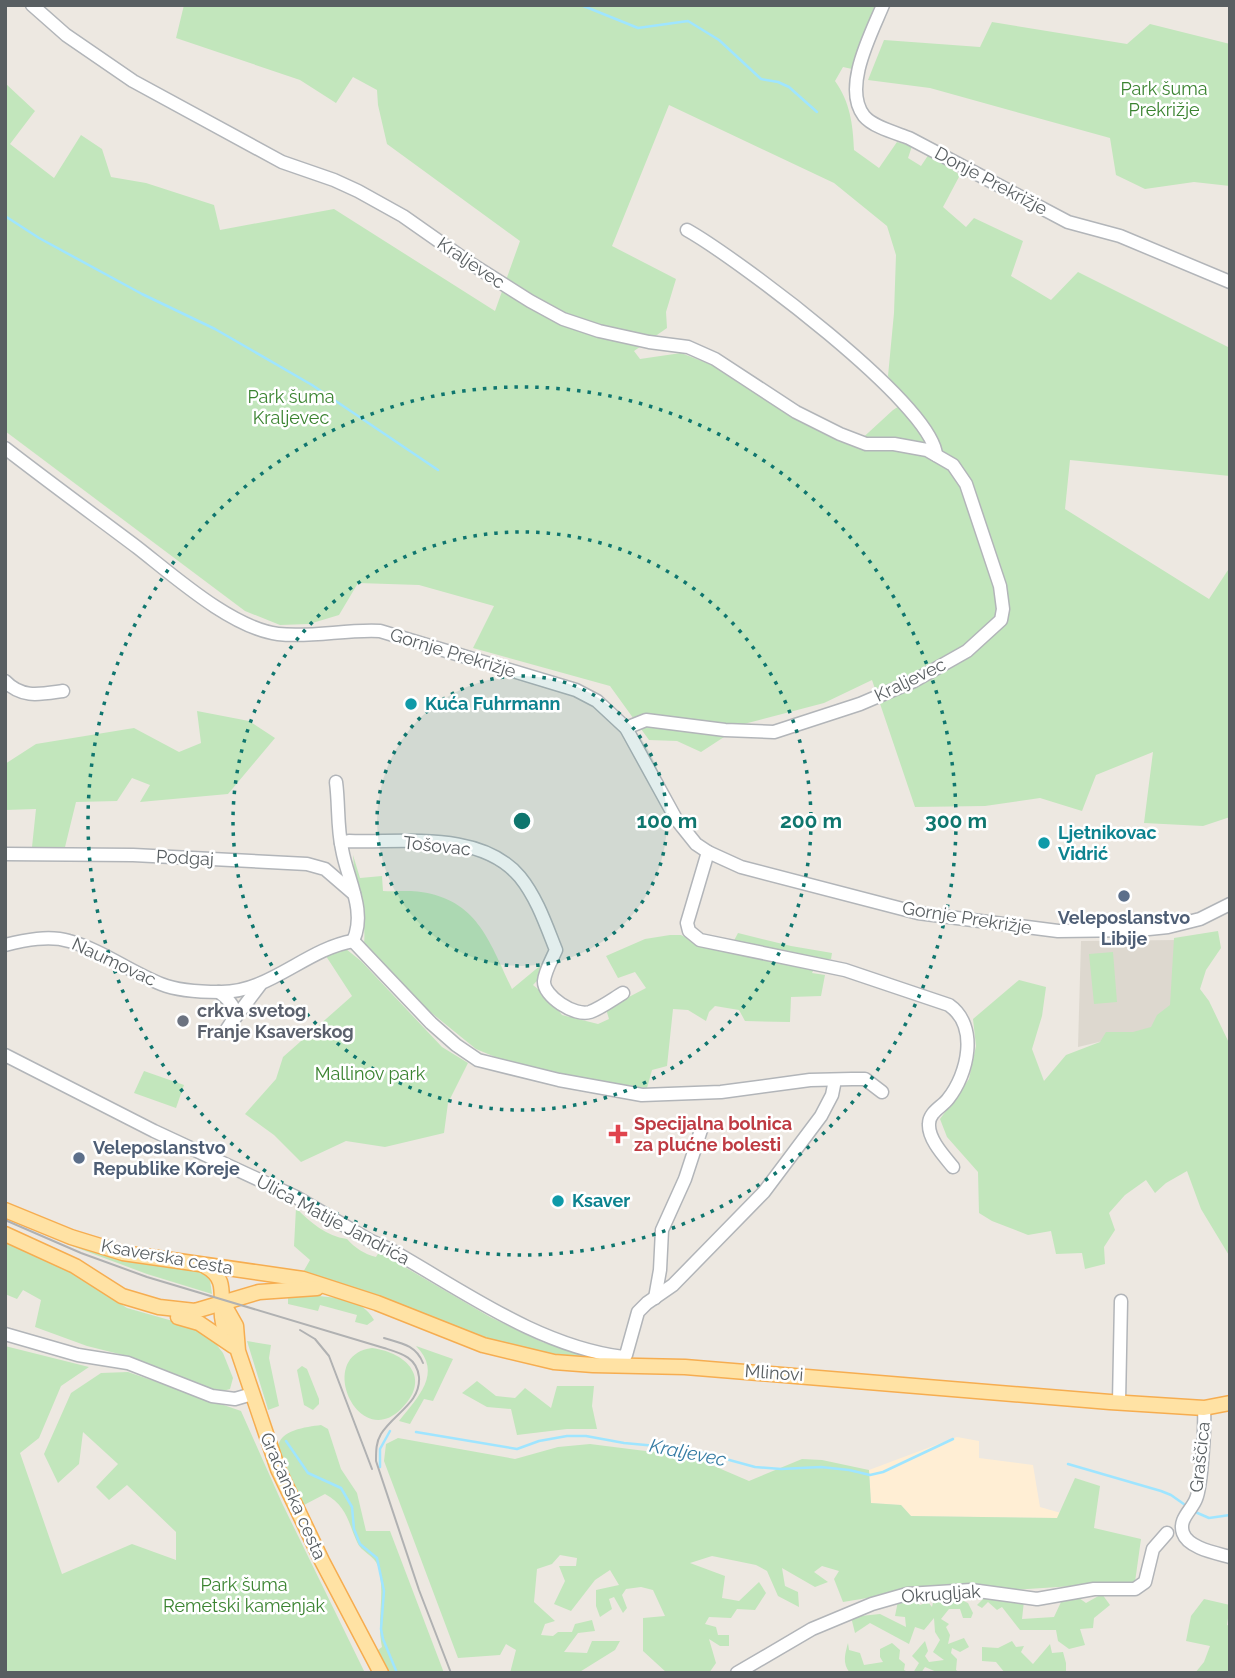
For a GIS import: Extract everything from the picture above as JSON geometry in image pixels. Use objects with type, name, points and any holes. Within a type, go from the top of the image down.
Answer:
[{"type":"main road","name":"Ksaverska cesta","points":[[5,1210],[108,1249],[251,1271]]},
{"type":"main road","name":"Ksaverska cesta","points":[[5,1234],[55,1256],[122,1296],[144,1304],[195,1311],[223,1296]]},
{"type":"main road","name":"Gračanska cesta","points":[[204,1265],[217,1275],[223,1296],[222,1321],[235,1348],[284,1483],[381,1673]]},
{"type":"main road","points":[[223,1296],[237,1276],[251,1271]]},
{"type":"main road","name":"Mlinovi","points":[[251,1271],[303,1279],[384,1306],[483,1345],[554,1362],[593,1366],[699,1368],[1204,1408],[1230,1403]]},
{"type":"main road","name":"Mlinovi","points":[[223,1296],[272,1290],[329,1289]]},
{"type":"main road","points":[[144,1304],[164,1314],[199,1322],[235,1348]]},
{"type":"street","name":"Kraljevec","points":[[32,5],[66,35],[133,81],[282,162],[358,191],[403,216],[470,263],[563,319],[599,331],[688,347],[715,359],[796,412],[841,434],[866,444],[894,444],[927,450],[953,465],[966,484],[1000,586],[1003,609],[1002,620],[967,651],[914,681],[860,704],[774,732],[725,730],[646,720],[626,729]]},
{"type":"street","name":"Donje Prekrižje","points":[[883,5],[856,78],[856,99],[865,117],[1068,222],[1120,236],[1230,282]]},
{"type":"street","name":"Kraljevec","points":[[687,230],[730,256],[861,360],[911,410],[936,445],[936,454]]},
{"type":"street","name":"Gornje Prekrižje","points":[[5,448],[240,622],[277,634],[354,629],[380,631],[576,690],[597,701],[626,729],[678,822],[696,844],[741,867],[918,913],[1058,931],[1168,927],[1200,919],[1230,904]]},
{"type":"street","points":[[5,681],[23,694],[63,691]]},
{"type":"street","points":[[336,782],[341,843],[359,923],[354,941],[431,1023],[478,1060],[559,1080],[642,1095],[721,1092],[780,1084],[865,1079],[883,1092]]},
{"type":"street","name":"Tošovac","points":[[341,843],[450,844],[488,853],[511,868],[539,907],[556,950],[544,979],[544,986],[552,995],[572,1012],[579,1013],[589,1012],[623,993]]},
{"type":"street","points":[[708,852],[687,923],[689,931],[700,940],[845,970],[949,1005],[958,1011],[964,1022],[968,1049],[963,1073],[947,1101],[932,1114],[928,1123],[932,1135],[953,1167]]},
{"type":"street","name":"Podgaj","points":[[5,854],[133,855],[307,864],[325,869],[354,894]]},
{"type":"street","name":"Naumovac","points":[[5,945],[29,940],[70,941],[163,985],[219,992],[242,990],[332,946],[354,941]]},
{"type":"street","name":"Naumovac","points":[[223,1033],[245,1001],[263,982]]},
{"type":"street","points":[[219,992],[233,1006],[234,1018]]},
{"type":"street","name":"Ulica Matije Jandrića","points":[[5,1055],[154,1131],[296,1197],[520,1325],[598,1351],[618,1356],[626,1355],[636,1317],[643,1307],[655,1298]]},
{"type":"street","points":[[655,1298],[673,1285],[752,1206],[777,1176],[827,1107],[835,1080]]},
{"type":"street","points":[[655,1298],[660,1270],[662,1230],[685,1179],[702,1127]]},
{"type":"street","points":[[1119,1402],[1121,1301]]},
{"type":"street","points":[[5,1334],[78,1354],[128,1363],[212,1396],[235,1399],[252,1394]]},
{"type":"street","name":"Graščica","points":[[1204,1408],[1198,1492],[1182,1524],[1185,1537],[1196,1545],[1230,1557]]},
{"type":"street","name":"Okrugljak","points":[[737,1673],[812,1629],[872,1604],[907,1594],[971,1590],[1031,1599],[1094,1589],[1135,1590],[1145,1581],[1153,1549],[1167,1533]]},
{"type":"shaded area","points":[[1178,940],[1182,1022],[1078,1047],[1081,941]]},
{"type":"shaded area","points":[[957,1437],[979,1441],[979,1458],[1033,1465],[1040,1507],[1061,1513],[1058,1518],[911,1516],[901,1505],[871,1503],[869,1470]]},
{"type":"green space","name":"Park šuma Kraljevec","points":[[184,5],[875,5],[852,69],[843,67],[835,81],[850,114],[854,150],[879,168],[897,142],[912,146],[908,158],[921,166],[929,154],[960,175],[943,207],[966,227],[974,218],[1023,241],[1011,276],[1051,300],[1078,272],[1230,348],[1230,476],[1070,460],[1065,509],[1209,599],[1230,567],[1230,817],[1203,826],[1144,823],[1153,752],[1096,775],[1082,811],[1040,798],[985,806],[915,807],[872,680],[824,703],[744,724],[701,752],[677,741],[649,740],[610,686],[473,648],[494,606],[419,585],[358,583],[339,615],[309,624],[280,625],[245,611],[5,431],[5,83],[35,111],[10,144],[54,178],[81,135],[102,149],[111,177],[146,183],[214,205],[220,230],[334,209],[495,311],[520,241],[387,144],[377,90],[353,77],[336,103],[300,80],[176,38]],"holes":[[[669,105],[834,183],[887,226],[896,255],[888,376],[907,401],[893,410],[856,444],[835,437],[745,387],[712,365],[681,353],[640,359],[634,351],[667,328],[666,312],[676,279],[612,246]]]},
{"type":"green space","name":"Park šuma Prekrižje","points":[[992,22],[1127,44],[1150,24],[1230,44],[1230,186],[1194,182],[1145,189],[1116,175],[1110,138],[930,88],[868,80],[884,40],[980,47]]},
{"type":"green space","points":[[197,711],[249,721],[275,738],[228,794],[140,802],[150,785],[132,778],[117,801],[76,802],[65,847],[32,847],[36,809],[5,810],[5,764],[36,744],[134,728],[179,752],[201,743]]},
{"type":"green space","points":[[353,855],[360,878],[382,876],[383,891],[416,891],[440,897],[469,914],[489,940],[512,989],[547,960],[548,969],[533,985],[550,999],[562,1015],[598,1024],[609,1019],[606,1009],[646,988],[635,972],[618,978],[606,956],[645,939],[681,935],[695,942],[729,950],[738,933],[832,953],[831,959],[819,959],[812,973],[825,975],[821,996],[791,997],[790,1022],[745,1021],[739,1010],[715,1006],[706,1021],[688,1010],[673,1009],[667,1066],[652,1070],[647,1088],[608,1085],[500,1059],[476,1049],[423,1006],[364,944],[364,921]]},
{"type":"green space","points":[[1218,931],[1221,948],[1206,970],[1200,989],[1209,1001],[1230,1045],[1230,1257],[1201,1209],[1187,1171],[1155,1193],[1146,1180],[1125,1195],[1109,1213],[1115,1230],[1104,1247],[1105,1264],[1085,1269],[1082,1253],[1056,1254],[1051,1231],[1028,1235],[979,1213],[978,1172],[947,1137],[940,1119],[969,1079],[976,1046],[973,1019],[1019,980],[1046,987],[1042,1016],[1032,1049],[1044,1081],[1066,1055],[1100,1042],[1106,1032],[1133,1032],[1151,1027],[1157,1015],[1170,1005],[1174,938]]},
{"type":"green space","name":"Mallinov park","points":[[339,948],[346,949],[361,961],[442,1047],[468,1063],[448,1103],[444,1133],[385,1147],[346,1141],[301,1162],[274,1135],[245,1114],[276,1079],[283,1057],[352,996],[324,953]]},
{"type":"green space","points":[[1113,952],[1117,1002],[1094,1004],[1089,954]]},
{"type":"green space","points":[[144,1071],[184,1085],[176,1108],[134,1093]]},
{"type":"green space","points":[[296,1208],[326,1232],[347,1239],[368,1254],[376,1257],[379,1252],[490,1317],[542,1342],[596,1359],[536,1355],[502,1346],[365,1292],[302,1274],[310,1260],[294,1246]]},
{"type":"green space","points":[[5,1240],[58,1264],[127,1308],[194,1327],[212,1339],[223,1353],[233,1378],[230,1389],[219,1392],[131,1357],[87,1346],[35,1327],[41,1300],[23,1290],[17,1299],[5,1294]]},
{"type":"green space","points":[[64,1243],[199,1270],[210,1280],[212,1294],[147,1274]]},
{"type":"green space","points":[[310,1295],[355,1303],[369,1312],[374,1320],[367,1325],[355,1322],[357,1315],[320,1305],[318,1311],[288,1304],[288,1296]]},
{"type":"green space","points":[[247,1341],[271,1345],[269,1358],[279,1406],[268,1410]]},
{"type":"green space","name":"Park šuma Remetski kamenjak","points":[[5,1346],[89,1367],[61,1386],[39,1438],[20,1453],[62,1574],[132,1544],[176,1560],[176,1532],[127,1485],[109,1500],[96,1487],[118,1464],[83,1432],[79,1464],[58,1483],[44,1454],[71,1393],[101,1373],[128,1372],[241,1411],[282,1503],[365,1673],[5,1673]]},
{"type":"green space","points":[[416,1346],[453,1359],[433,1401],[424,1399],[410,1424],[399,1421],[420,1394],[427,1375],[424,1356]]},
{"type":"green space","points":[[372,1348],[396,1355],[412,1369],[415,1378],[415,1388],[410,1398],[401,1409],[385,1419],[370,1419],[358,1410],[349,1397],[345,1382],[346,1367],[355,1354]]},
{"type":"green space","points":[[302,1366],[307,1369],[319,1399],[319,1404],[313,1410],[304,1405],[297,1370]]},
{"type":"green space","points":[[477,1381],[496,1396],[515,1398],[525,1388],[551,1408],[557,1386],[594,1386],[592,1406],[597,1429],[567,1429],[517,1435],[511,1409],[487,1407],[462,1393]]},
{"type":"green space","points":[[321,1425],[328,1429],[341,1469],[357,1493],[366,1531],[390,1531],[444,1673],[390,1673],[378,1650],[382,1647],[381,1586],[376,1562],[359,1545],[346,1515],[332,1499],[325,1494],[304,1505],[278,1448],[288,1433]]},
{"type":"green space","points":[[398,1438],[515,1459],[558,1447],[590,1444],[693,1457],[749,1481],[802,1459],[822,1460],[869,1470],[871,1503],[901,1505],[911,1516],[1057,1518],[1075,1478],[1100,1486],[1094,1528],[1141,1539],[1135,1582],[1014,1590],[940,1586],[843,1602],[834,1579],[839,1571],[822,1566],[814,1572],[828,1582],[815,1587],[782,1568],[785,1586],[798,1592],[799,1607],[778,1596],[767,1571],[756,1565],[712,1556],[690,1563],[725,1576],[722,1598],[739,1601],[759,1582],[766,1593],[755,1610],[737,1609],[731,1618],[709,1617],[705,1624],[716,1627],[718,1635],[729,1635],[729,1646],[720,1646],[709,1639],[716,1663],[709,1673],[667,1673],[643,1651],[643,1618],[665,1616],[653,1590],[641,1587],[626,1589],[622,1595],[627,1608],[623,1613],[614,1597],[609,1599],[612,1609],[600,1617],[596,1606],[596,1590],[619,1585],[610,1570],[595,1580],[571,1611],[554,1604],[565,1581],[559,1566],[576,1566],[577,1558],[560,1555],[552,1564],[537,1569],[534,1602],[555,1621],[545,1624],[541,1635],[553,1636],[558,1632],[572,1632],[575,1624],[592,1620],[595,1631],[578,1633],[564,1652],[587,1653],[592,1641],[620,1641],[615,1650],[578,1673],[510,1673],[516,1650],[506,1644],[500,1655],[458,1658],[384,1461],[386,1444]]},
{"type":"green space","points":[[1102,1594],[1110,1605],[1094,1618],[1093,1628],[1080,1629],[1085,1645],[1069,1649],[1058,1641],[1056,1630],[1020,1630],[1002,1607],[997,1610],[988,1602],[982,1608],[977,1605],[985,1597],[1024,1601],[1022,1619],[1054,1617],[1061,1602],[1079,1598],[1086,1603]]},
{"type":"green space","points":[[941,1597],[949,1601],[955,1597],[968,1603],[973,1613],[971,1618],[963,1618],[960,1609],[949,1609],[941,1619],[949,1624],[946,1627],[950,1635],[948,1644],[964,1638],[969,1647],[960,1652],[952,1648],[951,1653],[957,1659],[956,1670],[960,1673],[939,1673],[925,1667],[921,1673],[913,1673],[919,1663],[912,1656],[925,1641],[928,1651],[925,1656],[929,1662],[944,1660],[933,1652],[940,1640],[935,1632],[934,1618],[924,1630],[915,1627],[909,1644],[870,1623],[855,1633],[851,1617],[880,1614],[906,1627],[905,1617],[895,1616],[898,1601],[911,1598],[920,1605],[928,1602],[932,1607],[934,1598]]},
{"type":"green space","points":[[1204,1599],[1230,1605],[1227,1625],[1230,1626],[1230,1673],[1195,1673],[1204,1662],[1210,1646],[1186,1641],[1191,1616]]},
{"type":"green space","points":[[1012,1641],[1016,1647],[1024,1646],[1021,1652],[1033,1664],[1050,1644],[1052,1653],[1063,1652],[1066,1673],[1005,1673],[996,1662],[982,1661],[982,1647],[998,1648]]},
{"type":"green space","points":[[848,1643],[849,1650],[860,1653],[864,1665],[883,1662],[880,1649],[892,1643],[900,1650],[899,1659],[905,1664],[904,1670],[910,1673],[850,1673],[845,1662]]},
{"type":"waterway","points":[[581,5],[638,28],[688,21],[719,40],[761,79],[789,87],[817,112]]},
{"type":"waterway","points":[[5,216],[39,238],[142,294],[215,329],[312,385],[438,470]]},
{"type":"waterway","points":[[380,1467],[380,1449],[390,1431]]},
{"type":"waterway","name":"Kraljevec","points":[[416,1432],[517,1449],[539,1441],[586,1436],[624,1443],[689,1449],[755,1467],[821,1467],[870,1475],[883,1472],[953,1439]]},
{"type":"waterway","points":[[286,1441],[308,1473],[341,1488],[352,1507],[354,1529],[360,1544],[377,1558],[384,1591],[381,1629],[397,1673]]},
{"type":"waterway","name":"Kraljevec","points":[[1068,1464],[1161,1491],[1188,1507]]},
{"type":"waterway","name":"Kraljevec","points":[[1193,1511],[1209,1518],[1230,1515]]},
{"type":"tram line","points":[[5,1220],[81,1253],[147,1277],[390,1350],[411,1360],[418,1370],[416,1394],[381,1434],[377,1443],[376,1461],[419,1590],[451,1673]]},
{"type":"tram line","points":[[300,1330],[315,1339],[329,1356],[372,1469]]},
{"type":"tram line","points":[[384,1338],[412,1348],[423,1363]]},
{"type":"place","name":"Kuća Fuhrmann","points":[[411,704]]},
{"type":"place","name":"Ljetnikovac Vidrić","points":[[1044,843]]},
{"type":"place","name":"Veleposlanstvo Libije","points":[[1124,896]]},
{"type":"place","name":"crkva svetog Franje Ksaverskog","points":[[183,1021]]},
{"type":"place","name":"Specijalna bolnica za plućne bolesti","points":[[618,1134]]},
{"type":"place","name":"Veleposlanstvo Republike Koreje","points":[[79,1158]]},
{"type":"place","name":"Ksaver","points":[[558,1201]]}]
